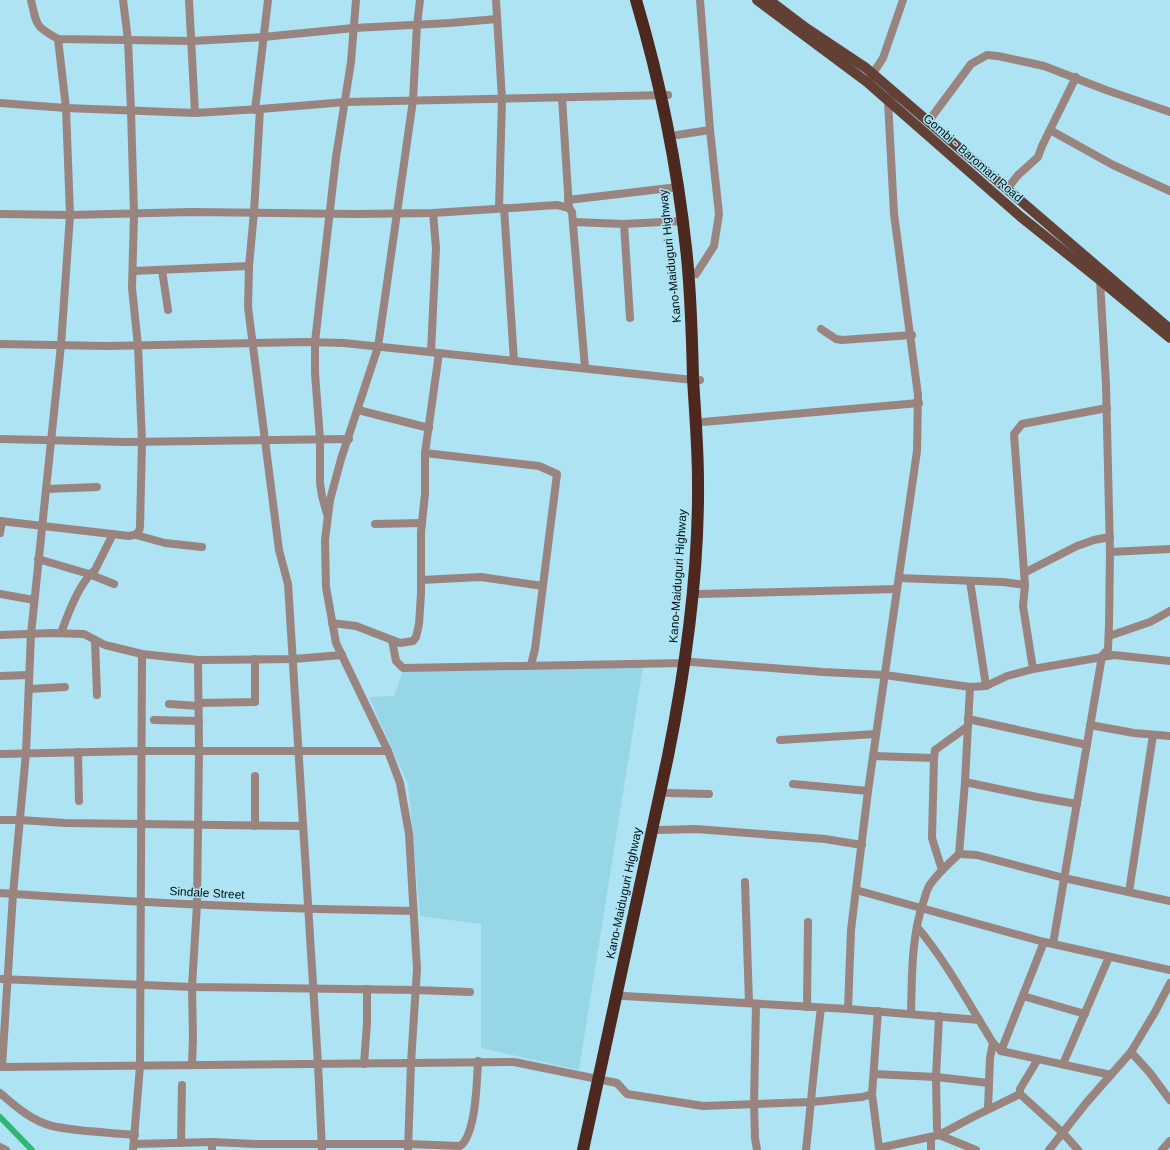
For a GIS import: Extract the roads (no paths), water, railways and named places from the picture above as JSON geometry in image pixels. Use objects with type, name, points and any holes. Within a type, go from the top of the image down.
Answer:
[{"type":"highway","name":"Kano-Maiduguri Highway","points":[[583,1150],[624,996],[686,705],[697,522],[696,274],[686,186],[677,135],[636,0]]},
{"type":"highway","name":"Kano-Maiduguri Highway","points":[[590,1150],[602,1080],[668,756],[689,663],[700,594],[705,515],[703,422],[697,380],[688,274],[678,187],[664,95],[644,0]]},
{"type":"main road","name":"Gombi - Baromari Road","points":[[757,0],[870,79],[895,93],[1170,329]]},
{"type":"main road","name":"Gombi - Baromari Road","points":[[769,0],[870,79],[888,101],[1021,217],[1170,338]]},
{"type":"street","points":[[31,0],[37,24],[40,28],[58,39],[192,41],[263,37],[354,28],[497,19]]},
{"type":"street","points":[[123,0],[128,40],[131,111],[134,214],[132,288],[138,346],[142,442],[140,527],[139,532],[136,535]]},
{"type":"street","points":[[189,0],[195,113]]},
{"type":"street","points":[[268,0],[263,37],[257,109],[254,212],[249,266],[248,307],[280,550],[288,584],[322,1147]]},
{"type":"street","points":[[328,516],[320,483],[320,439],[315,373],[315,342],[336,157],[346,102],[356,0]]},
{"type":"street","points":[[408,1147],[411,1063],[417,969],[409,834],[400,783],[388,751],[336,643],[326,587],[325,540],[330,500],[341,460],[378,347],[413,100],[417,25],[420,0]]},
{"type":"street","points":[[496,0],[502,99],[502,208],[514,361]]},
{"type":"street","points":[[696,274],[714,246],[719,214],[710,130],[700,0]]},
{"type":"street","points":[[870,79],[883,58],[904,0]]},
{"type":"street","points":[[58,39],[66,108],[70,215],[61,346],[30,634],[26,753],[4,980],[1,1067],[364,1064],[478,1061],[514,1062],[616,1083],[627,1094],[703,1106],[811,1102],[872,1094]]},
{"type":"street","points":[[928,122],[971,64],[987,55],[1044,66],[1076,77],[1106,90],[1170,112]]},
{"type":"street","points":[[1007,190],[1018,175],[1038,158],[1076,77]]},
{"type":"street","points":[[848,1009],[851,930],[868,791],[917,451],[919,403],[912,335],[894,214],[888,101],[895,93]]},
{"type":"street","points":[[0,104],[195,113],[346,102],[664,95]]},
{"type":"street","points":[[562,98],[569,204],[573,222],[585,368]]},
{"type":"street","points":[[677,135],[710,130]]},
{"type":"street","points":[[1050,130],[1113,165],[1170,191]]},
{"type":"street","points":[[0,214],[70,215],[191,212],[433,213],[569,204],[678,187]]},
{"type":"street","points":[[332,623],[356,626],[392,640],[406,643],[413,641],[416,637],[419,624],[422,523],[425,494],[425,453],[435,353],[436,248],[433,213]]},
{"type":"street","points":[[573,222],[624,224],[682,221]]},
{"type":"street","points":[[624,224],[630,318]]},
{"type":"street","points":[[133,271],[249,266]]},
{"type":"street","points":[[162,270],[168,310]]},
{"type":"street","points":[[1053,944],[1102,656],[1108,649],[1109,636],[1110,537],[1107,408],[1100,280]]},
{"type":"street","points":[[820,329],[836,339],[842,340],[912,335]]},
{"type":"street","points":[[0,344],[138,346],[315,342],[344,343],[697,380]]},
{"type":"street","points":[[703,422],[919,403]]},
{"type":"street","points":[[1033,670],[1023,606],[1025,585],[1014,434],[1022,424],[1107,408]]},
{"type":"street","points":[[358,410],[428,428]]},
{"type":"street","points":[[0,439],[142,442],[349,439]]},
{"type":"street","points":[[425,453],[540,466],[558,474],[535,649],[531,666]]},
{"type":"street","points":[[46,489],[97,487]]},
{"type":"street","points":[[0,533],[1,521],[129,536],[136,535],[165,543],[202,547]]},
{"type":"street","points":[[375,524],[422,523]]},
{"type":"street","points":[[61,633],[71,606],[90,574],[94,570],[113,534]]},
{"type":"street","points":[[1024,573],[1077,546],[1094,540],[1110,537]]},
{"type":"street","points":[[1110,552],[1170,549]]},
{"type":"street","points":[[38,559],[90,574],[114,584]]},
{"type":"street","points":[[421,580],[481,577],[543,586]]},
{"type":"street","points":[[899,578],[1004,582],[1025,585]]},
{"type":"street","points":[[970,581],[986,686]]},
{"type":"street","points":[[700,594],[897,589]]},
{"type":"street","points":[[0,594],[34,600]]},
{"type":"street","points":[[1109,636],[1150,622],[1170,610]]},
{"type":"street","points":[[0,635],[61,633],[84,634],[105,645],[142,654],[198,660],[293,659],[342,655]]},
{"type":"street","points":[[95,640],[97,695]]},
{"type":"street","points":[[392,640],[396,661],[403,668],[689,663],[885,675],[970,687],[986,686],[1007,676],[1102,656],[1114,655],[1170,661]]},
{"type":"street","points":[[142,654],[140,1066],[134,1147],[181,1143],[212,1146],[250,1147],[460,1146],[468,1137],[475,1104],[478,1061]]},
{"type":"street","points":[[192,1066],[192,987],[197,904],[199,751],[198,660]]},
{"type":"street","points":[[169,704],[256,702],[254,660]]},
{"type":"street","points":[[0,676],[29,675]]},
{"type":"street","points":[[29,689],[65,687]]},
{"type":"street","points":[[911,1014],[913,964],[917,927],[921,908],[928,887],[942,870],[959,854],[965,782],[970,687]]},
{"type":"street","points":[[154,720],[199,721]]},
{"type":"street","points":[[942,870],[932,838],[935,750],[968,723],[1087,745]]},
{"type":"street","points":[[1090,725],[1134,733],[1170,736]]},
{"type":"street","points":[[780,740],[876,734]]},
{"type":"street","points":[[1129,892],[1153,735]]},
{"type":"street","points":[[0,754],[141,751],[388,751]]},
{"type":"street","points":[[78,752],[79,801]]},
{"type":"street","points":[[873,756],[934,758]]},
{"type":"street","points":[[255,776],[255,826]]},
{"type":"street","points":[[965,782],[1077,804]]},
{"type":"street","points":[[793,784],[868,791]]},
{"type":"street","points":[[668,793],[709,794]]},
{"type":"street","points":[[0,820],[65,823],[303,826]]},
{"type":"street","points":[[659,830],[696,829],[825,839],[862,845]]},
{"type":"street","points":[[959,854],[978,855],[1064,878],[1170,901]]},
{"type":"street","points":[[745,882],[752,1003],[755,1138],[757,1150]]},
{"type":"street","points":[[856,890],[1044,942],[1170,970]]},
{"type":"street","name":"Sindale Street","points":[[0,893],[141,902],[308,909],[413,910]]},
{"type":"street","points":[[808,922],[808,1007]]},
{"type":"street","points":[[917,927],[954,979],[993,1043],[1001,1051],[1111,1075]]},
{"type":"street","points":[[1001,1051],[1044,942]]},
{"type":"street","points":[[1063,1064],[1100,976],[1110,957]]},
{"type":"street","points":[[4,980],[192,987],[470,992]]},
{"type":"street","points":[[1049,1150],[1131,1052],[1155,1012],[1170,983]]},
{"type":"street","points":[[364,1064],[367,1023],[367,989]]},
{"type":"street","points":[[624,996],[878,1011],[979,1020]]},
{"type":"street","points":[[1023,996],[1085,1014]]},
{"type":"street","points":[[806,1150],[814,1057],[821,1008]]},
{"type":"street","points":[[878,1011],[872,1094],[880,1149],[935,1137],[1020,1094]]},
{"type":"street","points":[[931,1150],[937,1129],[936,1077],[939,1016]]},
{"type":"street","points":[[988,1109],[990,1058],[993,1043]]},
{"type":"street","points":[[1131,1052],[1150,1073],[1170,1100]]},
{"type":"street","points":[[1020,1094],[1020,1089],[1038,1059]]},
{"type":"street","points":[[874,1074],[936,1077],[989,1083]]},
{"type":"street","points":[[181,1143],[182,1085]]},
{"type":"street","points":[[0,1093],[20,1110],[51,1126],[135,1135]]},
{"type":"street","points":[[1020,1094],[1063,1132],[1078,1150]]},
{"type":"street","points":[[935,1137],[976,1150]]},
{"type":"street","points":[[1162,1150],[1170,1141]]},
{"type":"street","points":[[0,1147],[6,1150]]},
{"type":"waterway","points":[[0,1117],[32,1150]]}]
